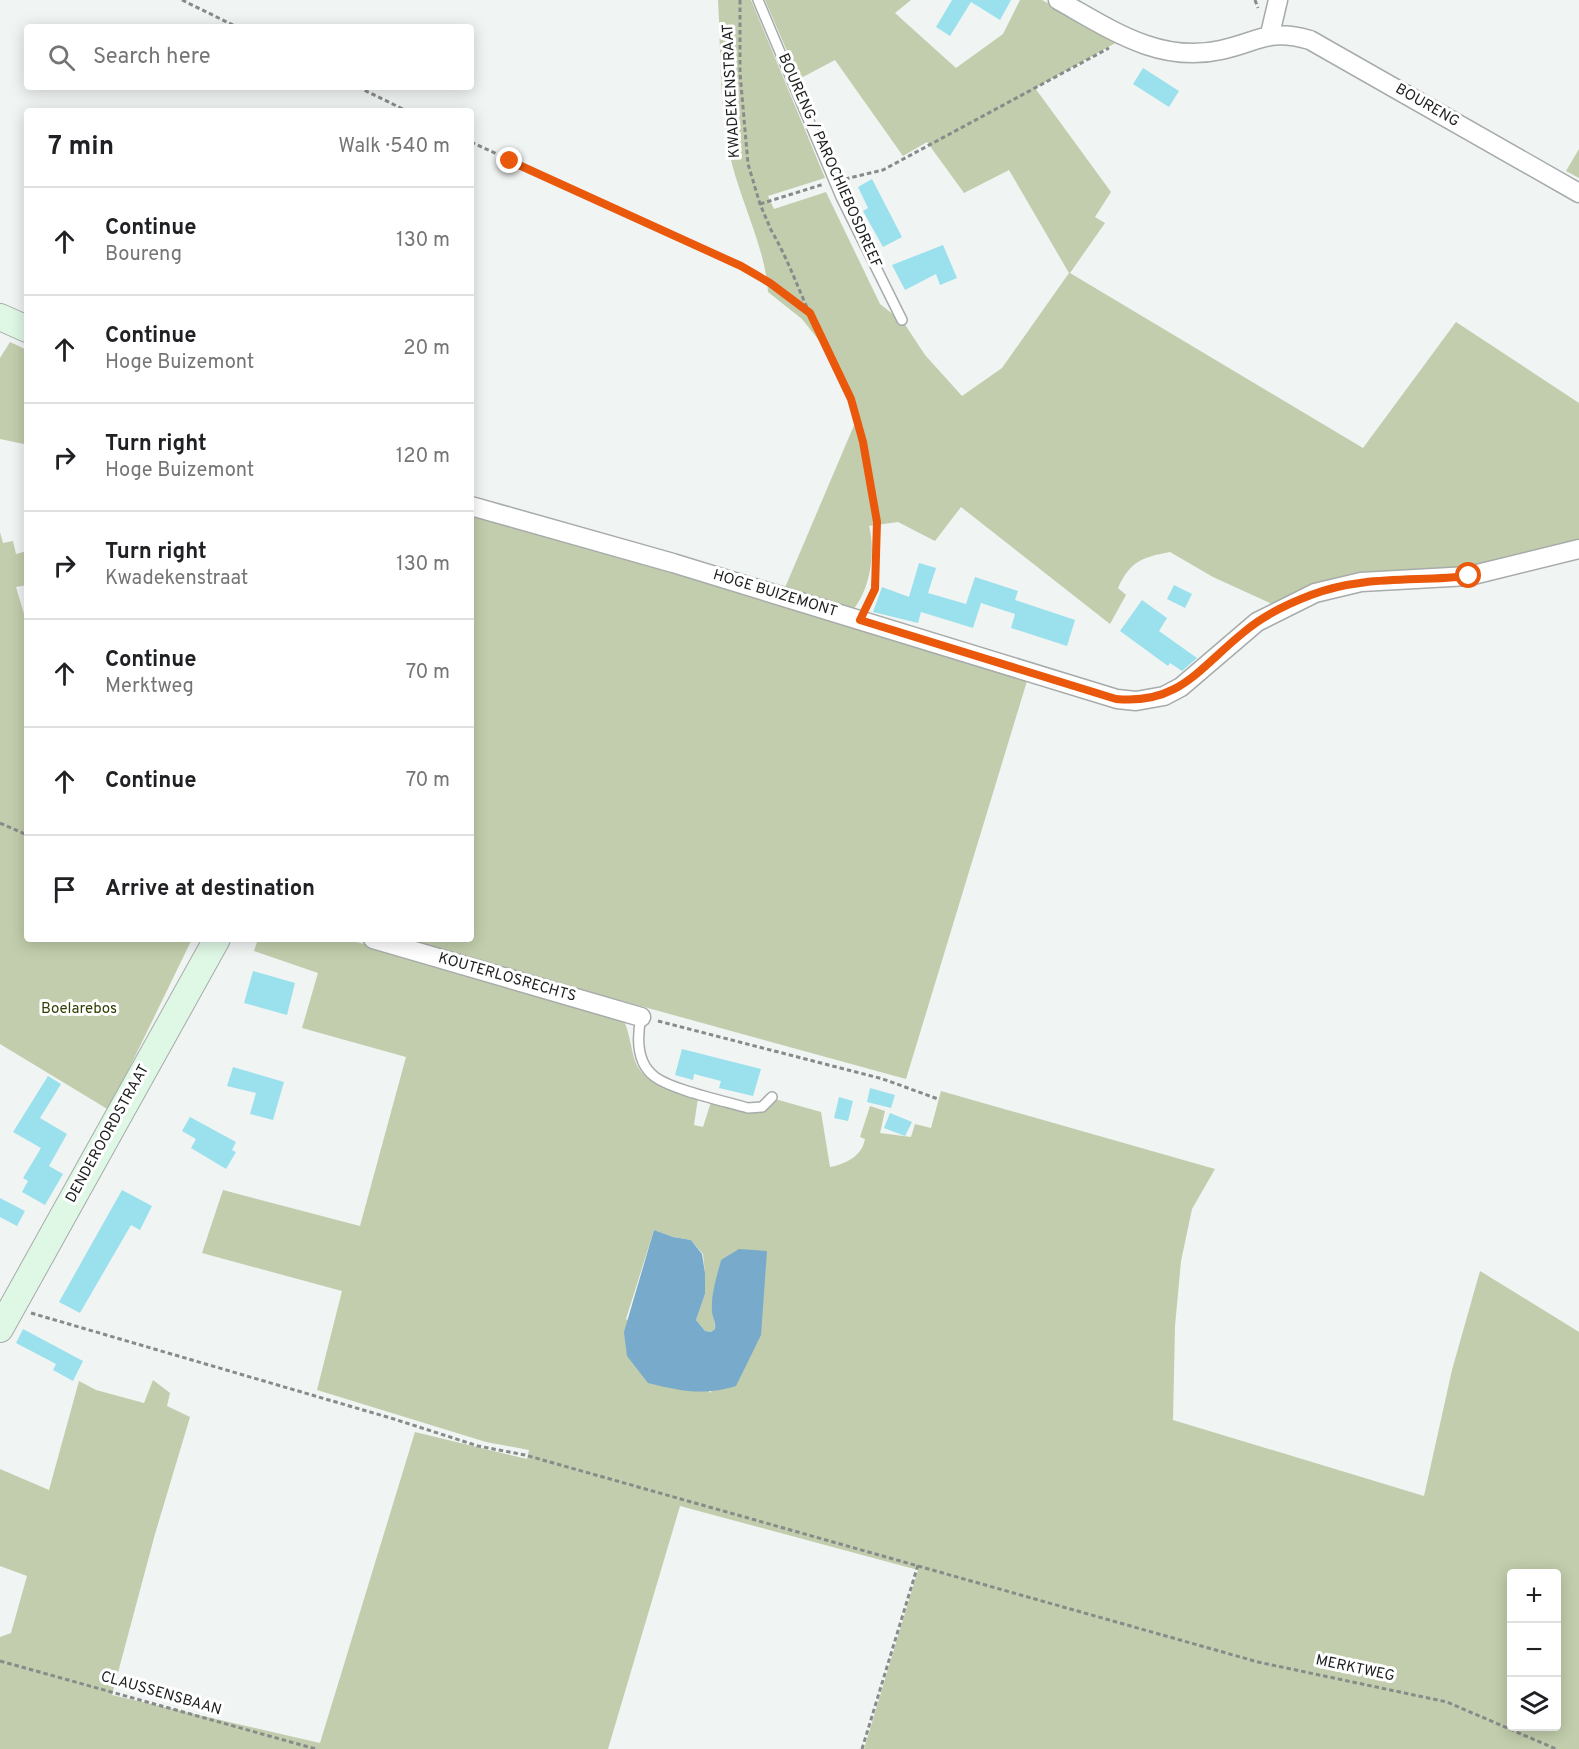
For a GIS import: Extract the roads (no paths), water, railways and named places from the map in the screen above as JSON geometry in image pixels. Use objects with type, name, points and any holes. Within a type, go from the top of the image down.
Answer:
[{"type":"street","name":"BOURENG","points":[[1058,0],[1126,39],[1179,55],[1222,50],[1270,34],[1289,34],[1310,40],[1579,192]]},
{"type":"street","points":[[1270,34],[1278,0]]},
{"type":"street","points":[[0,317],[24,328]]},
{"type":"street","name":"HOGE BUIZEMONT","points":[[474,507],[673,563],[1116,699],[1151,699],[1164,696],[1181,687],[1257,621],[1315,593],[1361,582],[1469,576],[1579,549]]},
{"type":"street","name":"DENDEROORDSTRAAT","points":[[6,1318],[215,942]]},
{"type":"street","name":"KOUTERLOSRECHTS","points":[[383,942],[642,1017]]},
{"type":"lane","name":"BOURENG / PAROCHIEBOSDREEF","points":[[758,0],[834,181],[902,320]]},
{"type":"lane","points":[[642,1017],[638,1040],[642,1060],[654,1076],[748,1108],[762,1107],[772,1097]]},
{"type":"water","points":[[654,1230],[673,1237],[691,1240],[702,1254],[705,1294],[696,1320],[705,1331],[711,1332],[715,1329],[712,1297],[721,1260],[739,1249],[767,1251],[761,1335],[736,1386],[702,1392],[648,1383],[627,1356],[624,1332]]},
{"type":"park label","name":"Boelarebos","points":[[79,1009]]}]
